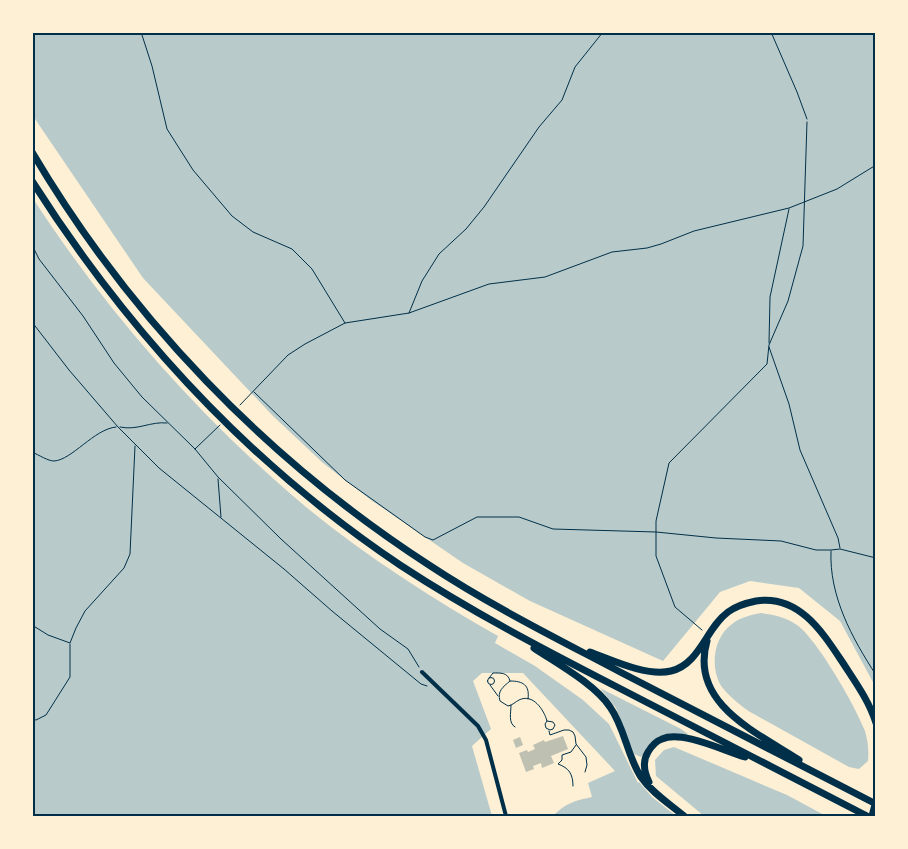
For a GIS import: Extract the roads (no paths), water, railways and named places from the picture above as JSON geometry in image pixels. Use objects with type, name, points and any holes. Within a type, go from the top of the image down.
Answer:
[{"type":"highway","points":[[32,152],[68,209],[158,329],[226,401],[314,481],[398,544],[481,597],[566,644],[832,782],[876,802],[872,816]]},
{"type":"highway","points":[[32,181],[69,237],[114,298],[162,356],[233,429],[303,491],[374,546],[443,592],[501,626],[865,816]]},
{"type":"highway","points":[[566,644],[638,669],[661,673],[674,670],[684,664],[701,647],[708,635],[726,614],[745,604],[770,601],[793,607],[810,619],[831,645],[861,690],[876,723]]},
{"type":"highway","points":[[501,626],[575,676],[607,702],[615,716],[638,771],[646,784],[684,816]]},
{"type":"highway","points":[[708,635],[703,658],[705,675],[717,701],[733,716],[832,782]]},
{"type":"highway","points":[[656,792],[645,774],[644,761],[655,743],[668,737],[689,739],[766,764]]},
{"type":"street","points":[[422,672],[478,726],[486,740],[506,816]]}]
